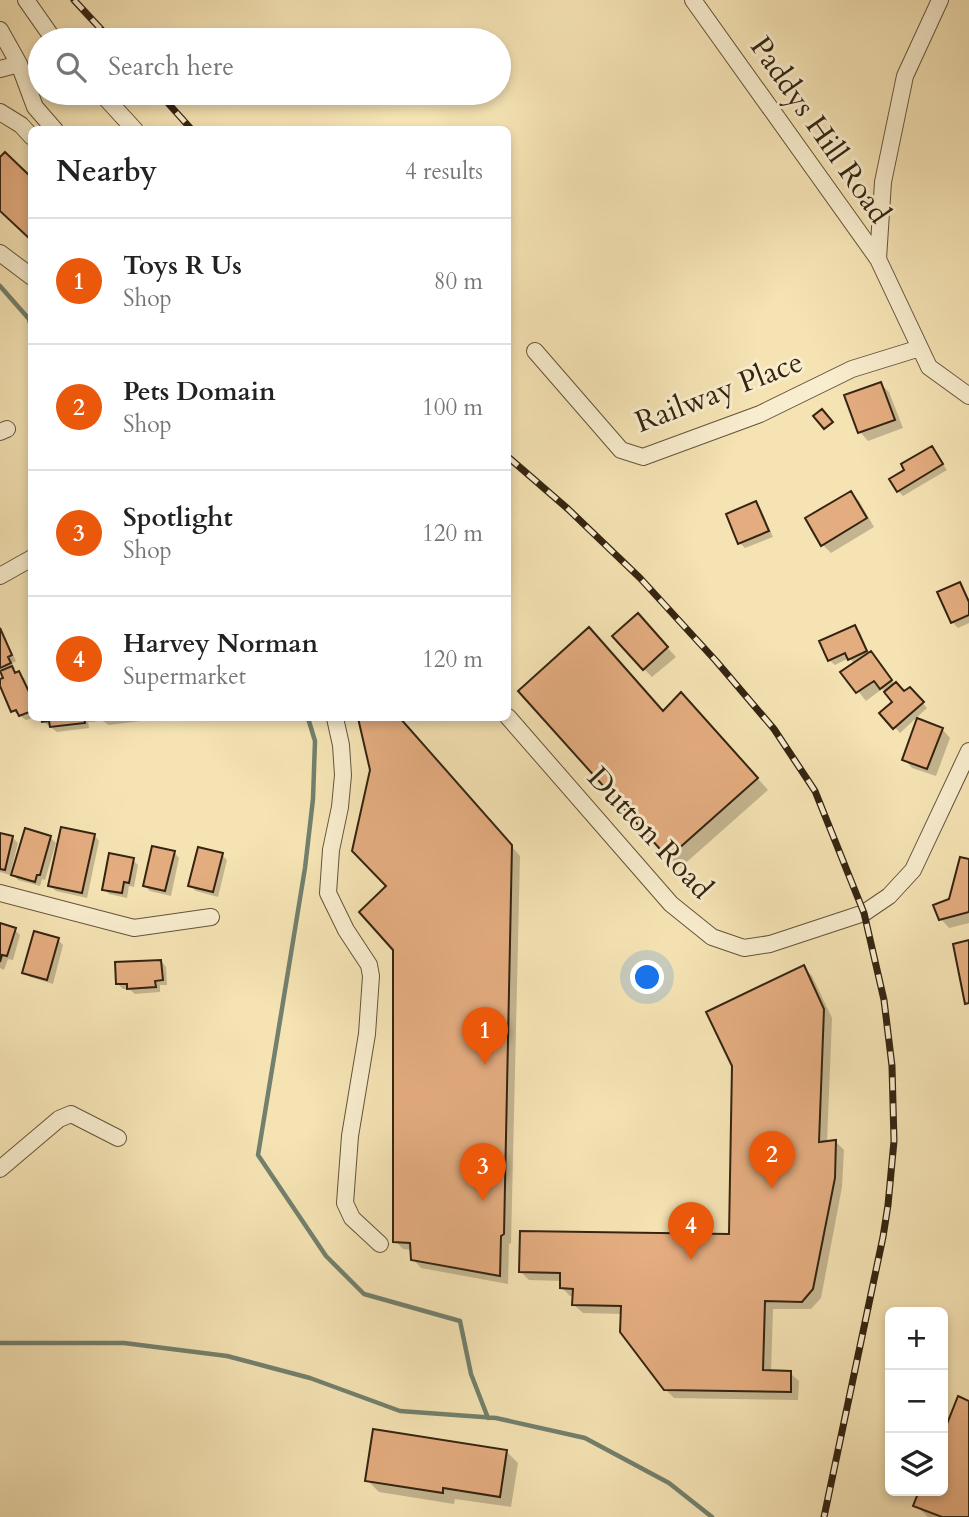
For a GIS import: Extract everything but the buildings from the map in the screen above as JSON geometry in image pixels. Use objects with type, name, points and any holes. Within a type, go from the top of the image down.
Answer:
[{"type":"street","points":[[26,0],[46,28]]},
{"type":"street","name":"Paddys Hill Road","points":[[693,0],[878,259],[929,367],[969,397]]},
{"type":"street","points":[[878,259],[883,182],[905,76],[940,0]]},
{"type":"street","points":[[0,30],[19,64],[28,88]]},
{"type":"street","points":[[0,69],[19,64]]},
{"type":"street","points":[[34,105],[52,126]]},
{"type":"street","points":[[112,105],[131,126]]},
{"type":"street","points":[[3,118],[28,134]]},
{"type":"street","points":[[0,253],[28,274]]},
{"type":"street","name":"Railway Place","points":[[535,351],[621,450],[643,457],[760,414],[852,369],[920,348]]},
{"type":"street","points":[[0,576],[28,560]]},
{"type":"street","points":[[336,721],[343,775],[331,850],[328,893],[346,930],[369,965],[371,976],[367,1034],[350,1136],[345,1203],[352,1218],[380,1244]]},
{"type":"street","name":"Dutton Road","points":[[511,721],[671,904],[712,937],[744,948],[770,944],[864,913],[889,895],[914,870],[969,751]]},
{"type":"street","points":[[0,894],[134,928],[211,917]]},
{"type":"street","points":[[0,1169],[59,1119],[71,1114],[118,1138]]},
{"type":"waterway","points":[[0,286],[28,318]]},
{"type":"waterway","points":[[309,721],[315,741],[313,799],[305,868],[258,1155],[326,1256],[364,1294],[460,1321],[471,1374],[488,1418]]},
{"type":"waterway","points":[[0,1343],[124,1343],[227,1356],[310,1378],[400,1411],[496,1418],[585,1438],[669,1483],[712,1517]]},
{"type":"railway","points":[[74,0],[100,28]]},
{"type":"railway","points":[[170,105],[188,126]]},
{"type":"railway","points":[[511,460],[568,509],[640,578],[774,729],[815,791],[864,913],[884,1000],[892,1066],[894,1141],[883,1237],[824,1517]]},
{"type":"place","name":"Toys R Us","points":[[485,1065]]},
{"type":"place","name":"Pets Domain","points":[[772,1189]]},
{"type":"place","name":"Spotlight","points":[[483,1201]]},
{"type":"place","name":"Harvey Norman","points":[[691,1260]]}]
